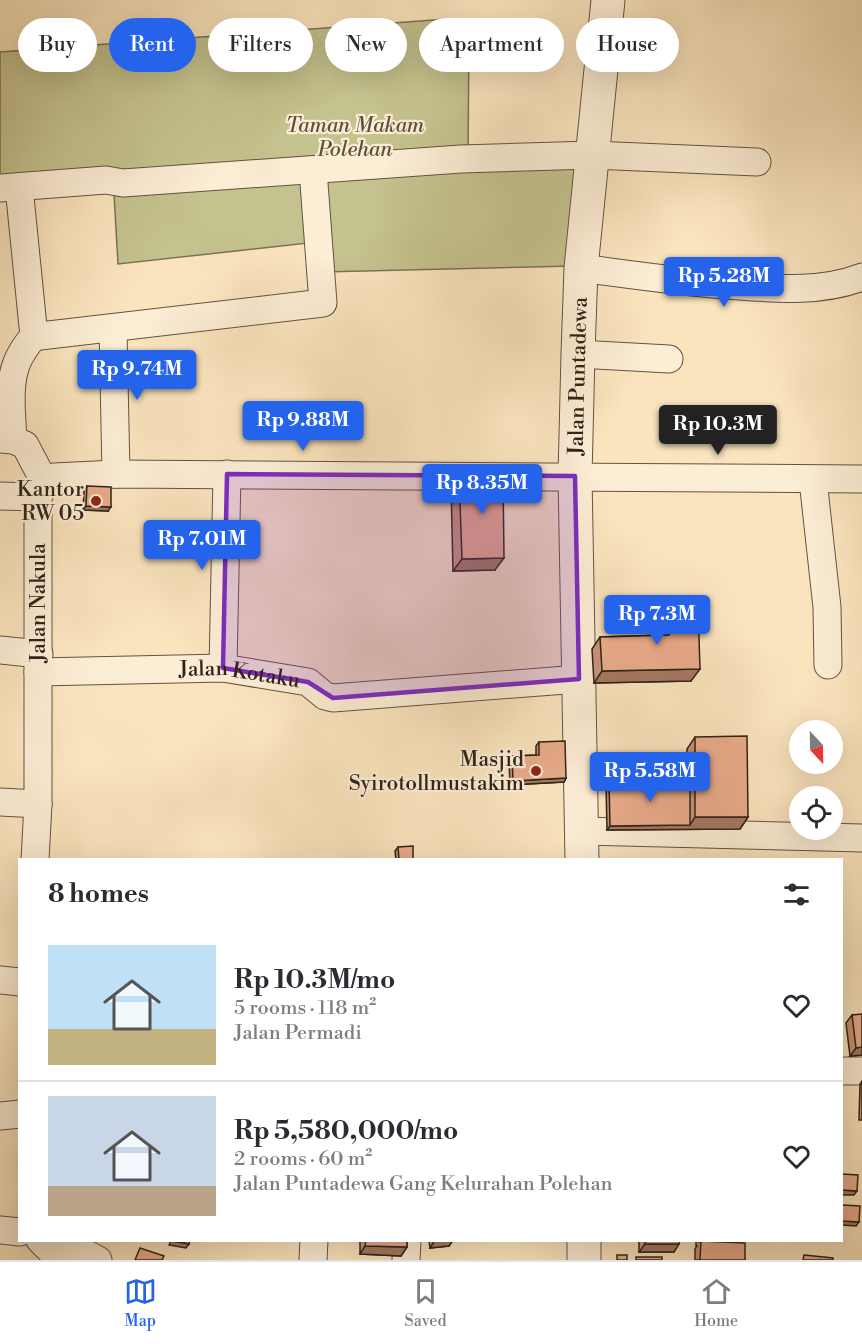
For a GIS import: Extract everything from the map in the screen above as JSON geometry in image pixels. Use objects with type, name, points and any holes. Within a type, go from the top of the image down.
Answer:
[{"type":"street","name":"Jalan Puntadewa","points":[[582,845],[575,476],[578,354],[581,268],[608,0]]},
{"type":"street","points":[[313,170],[323,303],[40,336],[36,333],[33,327],[10,188],[106,180],[123,183],[461,159],[592,155],[757,162]]},
{"type":"street","points":[[581,268],[694,283],[773,288],[828,286],[862,277]]},
{"type":"street","points":[[113,328],[116,474]]},
{"type":"street","points":[[36,333],[15,365],[6,439],[25,445],[42,490]]},
{"type":"street","points":[[578,354],[669,360]]},
{"type":"street","points":[[0,496],[42,490],[54,477],[116,474],[862,479]]},
{"type":"street","points":[[223,668],[227,474]]},
{"type":"street","points":[[813,480],[827,607],[828,665]]},
{"type":"street","name":"Jalan Nakula","points":[[35,858],[38,804],[42,490]]},
{"type":"street","name":"Jalan Kotaku","points":[[0,650],[38,663],[223,668],[308,682],[325,696],[333,698],[579,679]]},
{"type":"street","points":[[0,802],[38,804]]},
{"type":"street","points":[[582,845],[862,838]]},
{"type":"street","points":[[0,980],[18,982]]},
{"type":"street","points":[[843,1071],[862,1071]]},
{"type":"street","points":[[0,1116],[18,1114]]},
{"type":"street","points":[[0,1230],[18,1232]]},
{"type":"street","points":[[42,1242],[52,1252],[81,1251],[98,1260]]},
{"type":"street","points":[[313,1260],[314,1242]]},
{"type":"street","points":[[406,1260],[407,1242]]},
{"type":"street","points":[[584,1242],[584,1260]]},
{"type":"highlighted area","points":[[227,474],[575,476],[579,679],[333,698],[308,682],[223,668]]},
{"type":"green space","name":"Taman Makam Polehan","points":[[419,21],[419,72],[469,72],[468,164],[581,160],[573,266],[323,272],[317,242],[118,264],[114,194],[0,181],[0,52],[18,51],[18,72],[97,72],[97,45],[109,44],[109,72],[196,72],[196,38],[208,37],[208,72],[313,72],[313,29],[325,28],[325,72],[407,72],[407,22]]},
{"type":"building","points":[[459,473],[503,473],[504,558],[462,559]]},
{"type":"building","name":"Kantor RW 05","points":[[87,486],[111,487],[111,507],[86,506]]},
{"type":"building","points":[[668,604],[698,604],[700,669],[602,671],[600,637],[669,635]]},
{"type":"building","points":[[747,736],[748,817],[695,817],[695,737]]},
{"type":"building","name":"Masjid Syirotollmustakim","points":[[565,741],[566,778],[513,781],[512,756],[539,755],[539,742]]},
{"type":"building","points":[[609,781],[690,781],[690,825],[610,826]]},
{"type":"building","points":[[413,846],[413,858],[399,858],[398,847]]},
{"type":"building","points":[[862,1014],[862,1047],[856,1048],[852,1015]]},
{"type":"building","points":[[843,1174],[858,1175],[857,1191],[843,1190]]},
{"type":"building","points":[[843,1205],[860,1206],[859,1222],[843,1221]]},
{"type":"building","points":[[366,1242],[407,1242],[407,1247],[365,1246]]},
{"type":"building","points":[[645,1242],[679,1242],[679,1244],[645,1244]]},
{"type":"building","points":[[701,1242],[745,1243],[745,1260],[700,1260]]},
{"type":"building","points":[[140,1248],[164,1256],[162,1260],[135,1260]]},
{"type":"building","points":[[617,1255],[627,1255],[627,1260],[617,1260]]},
{"type":"building","points":[[804,1255],[833,1258],[833,1260],[803,1260]]},
{"type":"building","points":[[636,1257],[662,1257],[662,1260],[636,1260]]},
{"type":"place","name":"Kantor RW 05","points":[[96,501]]},
{"type":"place","name":"Masjid Syirotollmustakim","points":[[536,771]]}]
